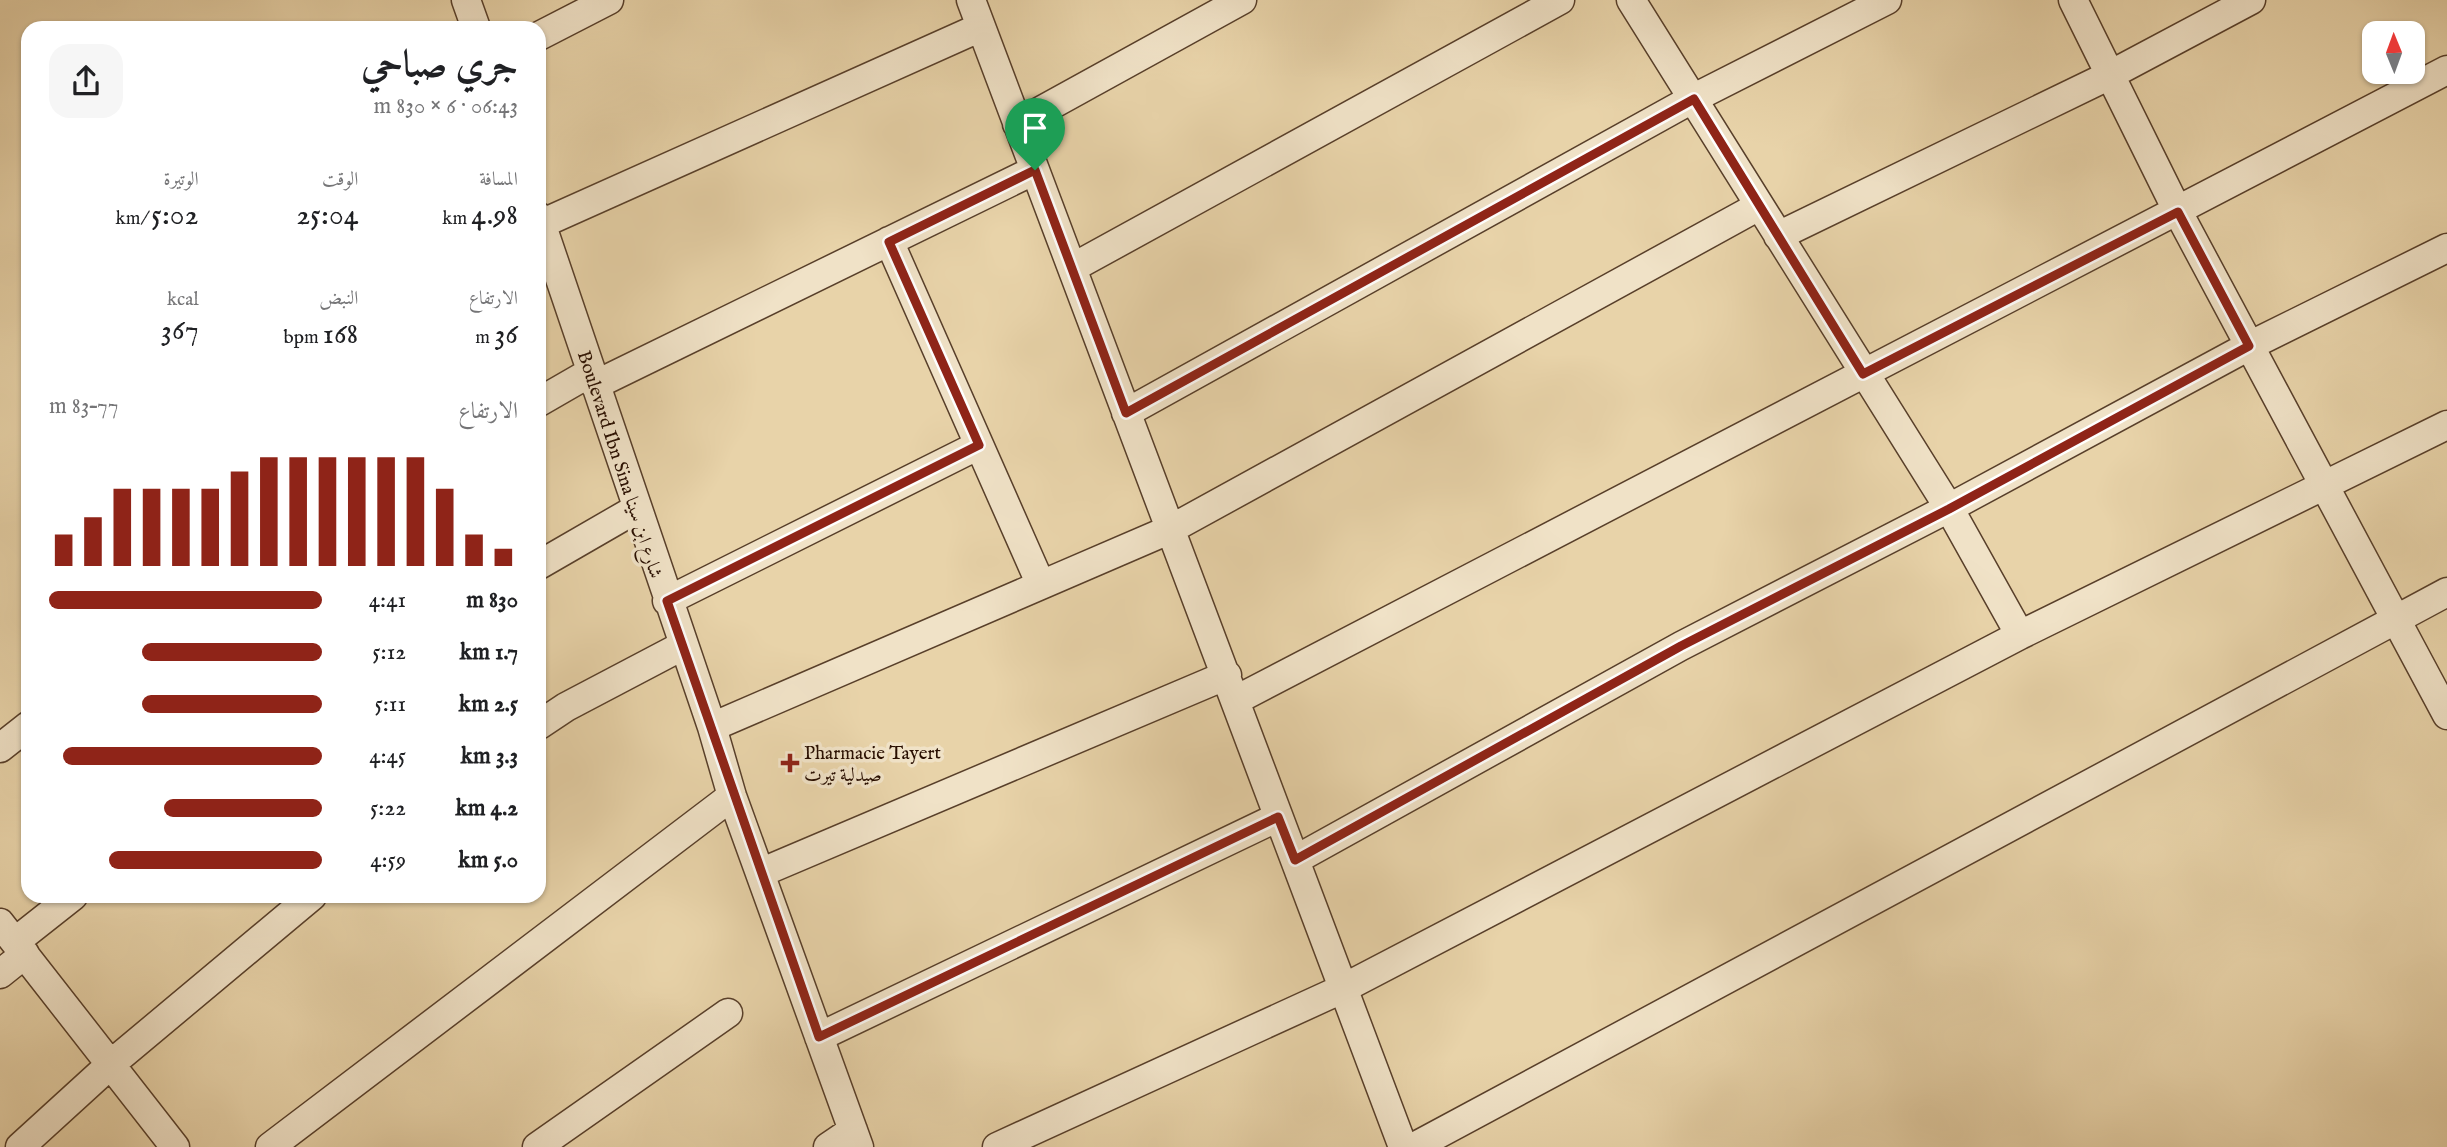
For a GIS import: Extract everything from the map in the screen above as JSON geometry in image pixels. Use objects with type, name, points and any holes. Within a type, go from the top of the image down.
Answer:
[{"type":"street","points":[[466,0],[474,21]]},
{"type":"street","points":[[546,32],[609,0]]},
{"type":"street","points":[[971,0],[1232,687],[1278,817],[1403,1147]]},
{"type":"street","points":[[1017,124],[1242,0]]},
{"type":"street","points":[[1072,268],[1560,0]]},
{"type":"street","points":[[1631,0],[1949,509],[2020,635]]},
{"type":"street","points":[[1126,413],[1694,99],[1887,0]]},
{"type":"street","points":[[2073,0],[2108,76],[2178,212],[2447,715]]},
{"type":"street","points":[[1778,236],[2108,76],[2251,0]]},
{"type":"street","points":[[546,217],[981,27]]},
{"type":"street","points":[[760,873],[1232,687],[1863,374],[2447,70]]},
{"type":"street","points":[[546,399],[889,242],[1035,170]]},
{"type":"street","points":[[712,727],[1171,529],[1759,205]]},
{"type":"street","name":"Boulevard Ibn Sina شارع ابن سينا","points":[[546,238],[682,646],[712,727],[732,796],[856,1139]]},
{"type":"street","points":[[889,242],[1041,586]]},
{"type":"street","points":[[1295,860],[1681,646],[1949,509],[2249,346],[2447,248]]},
{"type":"street","points":[[997,1147],[1342,989],[2020,635],[2447,425]]},
{"type":"street","points":[[667,601],[979,445]]},
{"type":"street","points":[[546,561],[636,509]]},
{"type":"street","points":[[1414,1147],[2447,592]]},
{"type":"street","points":[[546,720],[566,707],[682,646]]},
{"type":"street","points":[[0,748],[21,732]]},
{"type":"street","points":[[270,1147],[732,796]]},
{"type":"street","points":[[819,1037],[1278,817]]},
{"type":"street","points":[[0,974],[14,939],[63,903]]},
{"type":"street","points":[[20,1147],[111,1064],[304,903]]},
{"type":"street","points":[[14,939],[175,1147]]},
{"type":"street","points":[[537,1147],[728,1013]]},
{"type":"street","points":[[828,1147],[856,1139]]},
{"type":"place","name":"Pharmacie Tayert صيدلية تيرت","points":[[790,763]]},
{"type":"route","points":[[1694,99],[1863,374],[2178,212],[2249,346],[1949,509],[1681,646],[1295,860],[1278,817],[819,1037],[732,796],[712,727],[667,601],[979,445],[889,242],[1035,170],[1126,413],[1694,99]]}]
